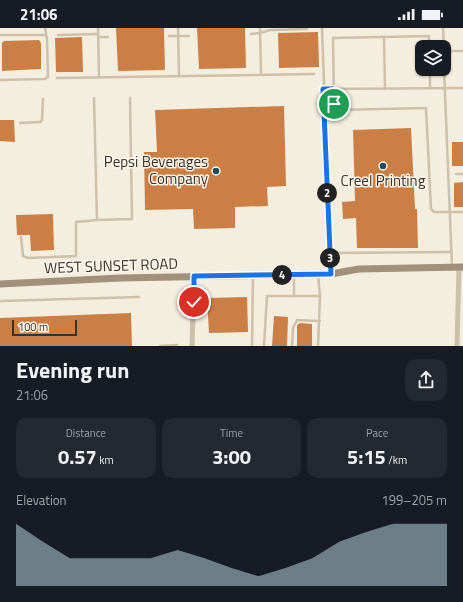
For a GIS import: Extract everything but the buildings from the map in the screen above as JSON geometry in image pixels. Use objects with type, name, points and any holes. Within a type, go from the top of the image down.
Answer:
[{"type":"main road","name":"WEST SUNSET ROAD","points":[[0,284],[194,276],[331,274],[359,269],[458,267]]},
{"type":"street","points":[[456,346],[458,267]]},
{"type":"street","points":[[192,346],[194,276]]},
{"type":"lane","points":[[0,80],[45,79],[48,77],[47,39],[45,35],[45,28]]},
{"type":"lane","points":[[98,28],[99,77]]},
{"type":"lane","points":[[178,28],[179,76]]},
{"type":"lane","points":[[260,28],[261,74]]},
{"type":"lane","points":[[322,28],[323,89],[331,274]]},
{"type":"lane","points":[[443,28],[444,40]]},
{"type":"lane","points":[[251,34],[270,30],[307,29]]},
{"type":"lane","points":[[0,35],[45,35]]},
{"type":"lane","points":[[58,35],[108,37]]},
{"type":"lane","points":[[169,36],[189,36]]},
{"type":"lane","points":[[429,40],[429,36],[333,38],[334,104],[337,110],[426,108],[431,209],[434,212],[463,212]]},
{"type":"lane","points":[[384,37],[385,88]]},
{"type":"lane","points":[[451,51],[463,51]]},
{"type":"lane","points":[[58,78],[314,74]]},
{"type":"lane","points":[[430,76],[430,88]]},
{"type":"lane","points":[[444,76],[452,252],[458,267]]},
{"type":"lane","points":[[323,89],[463,88]]},
{"type":"lane","points":[[94,98],[97,220]]},
{"type":"lane","points":[[21,237],[23,256],[28,258],[76,256],[76,222],[132,219],[130,98]]},
{"type":"lane","points":[[20,123],[40,122],[42,120],[43,99]]},
{"type":"lane","points":[[456,174],[463,174]]},
{"type":"lane","points":[[329,253],[452,252]]},
{"type":"lane","points":[[318,274],[320,296],[318,346]]},
{"type":"lane","points":[[294,275],[294,296]]},
{"type":"lane","points":[[252,346],[253,276]]},
{"type":"lane","points":[[264,346],[267,296],[320,296]]},
{"type":"lane","points":[[0,301],[139,297]]},
{"type":"lane","points":[[292,346],[293,328],[297,320],[320,321]]},
{"type":"lane","points":[[160,346],[178,345]]},
{"type":"place","name":"Creel Printing","points":[[383,166]]},
{"type":"place","name":"Pepsi Beverages Company","points":[[216,171]]},
{"type":"route","points":[[194,302],[194,276],[331,274],[323,89],[333,89],[334,104]]}]
